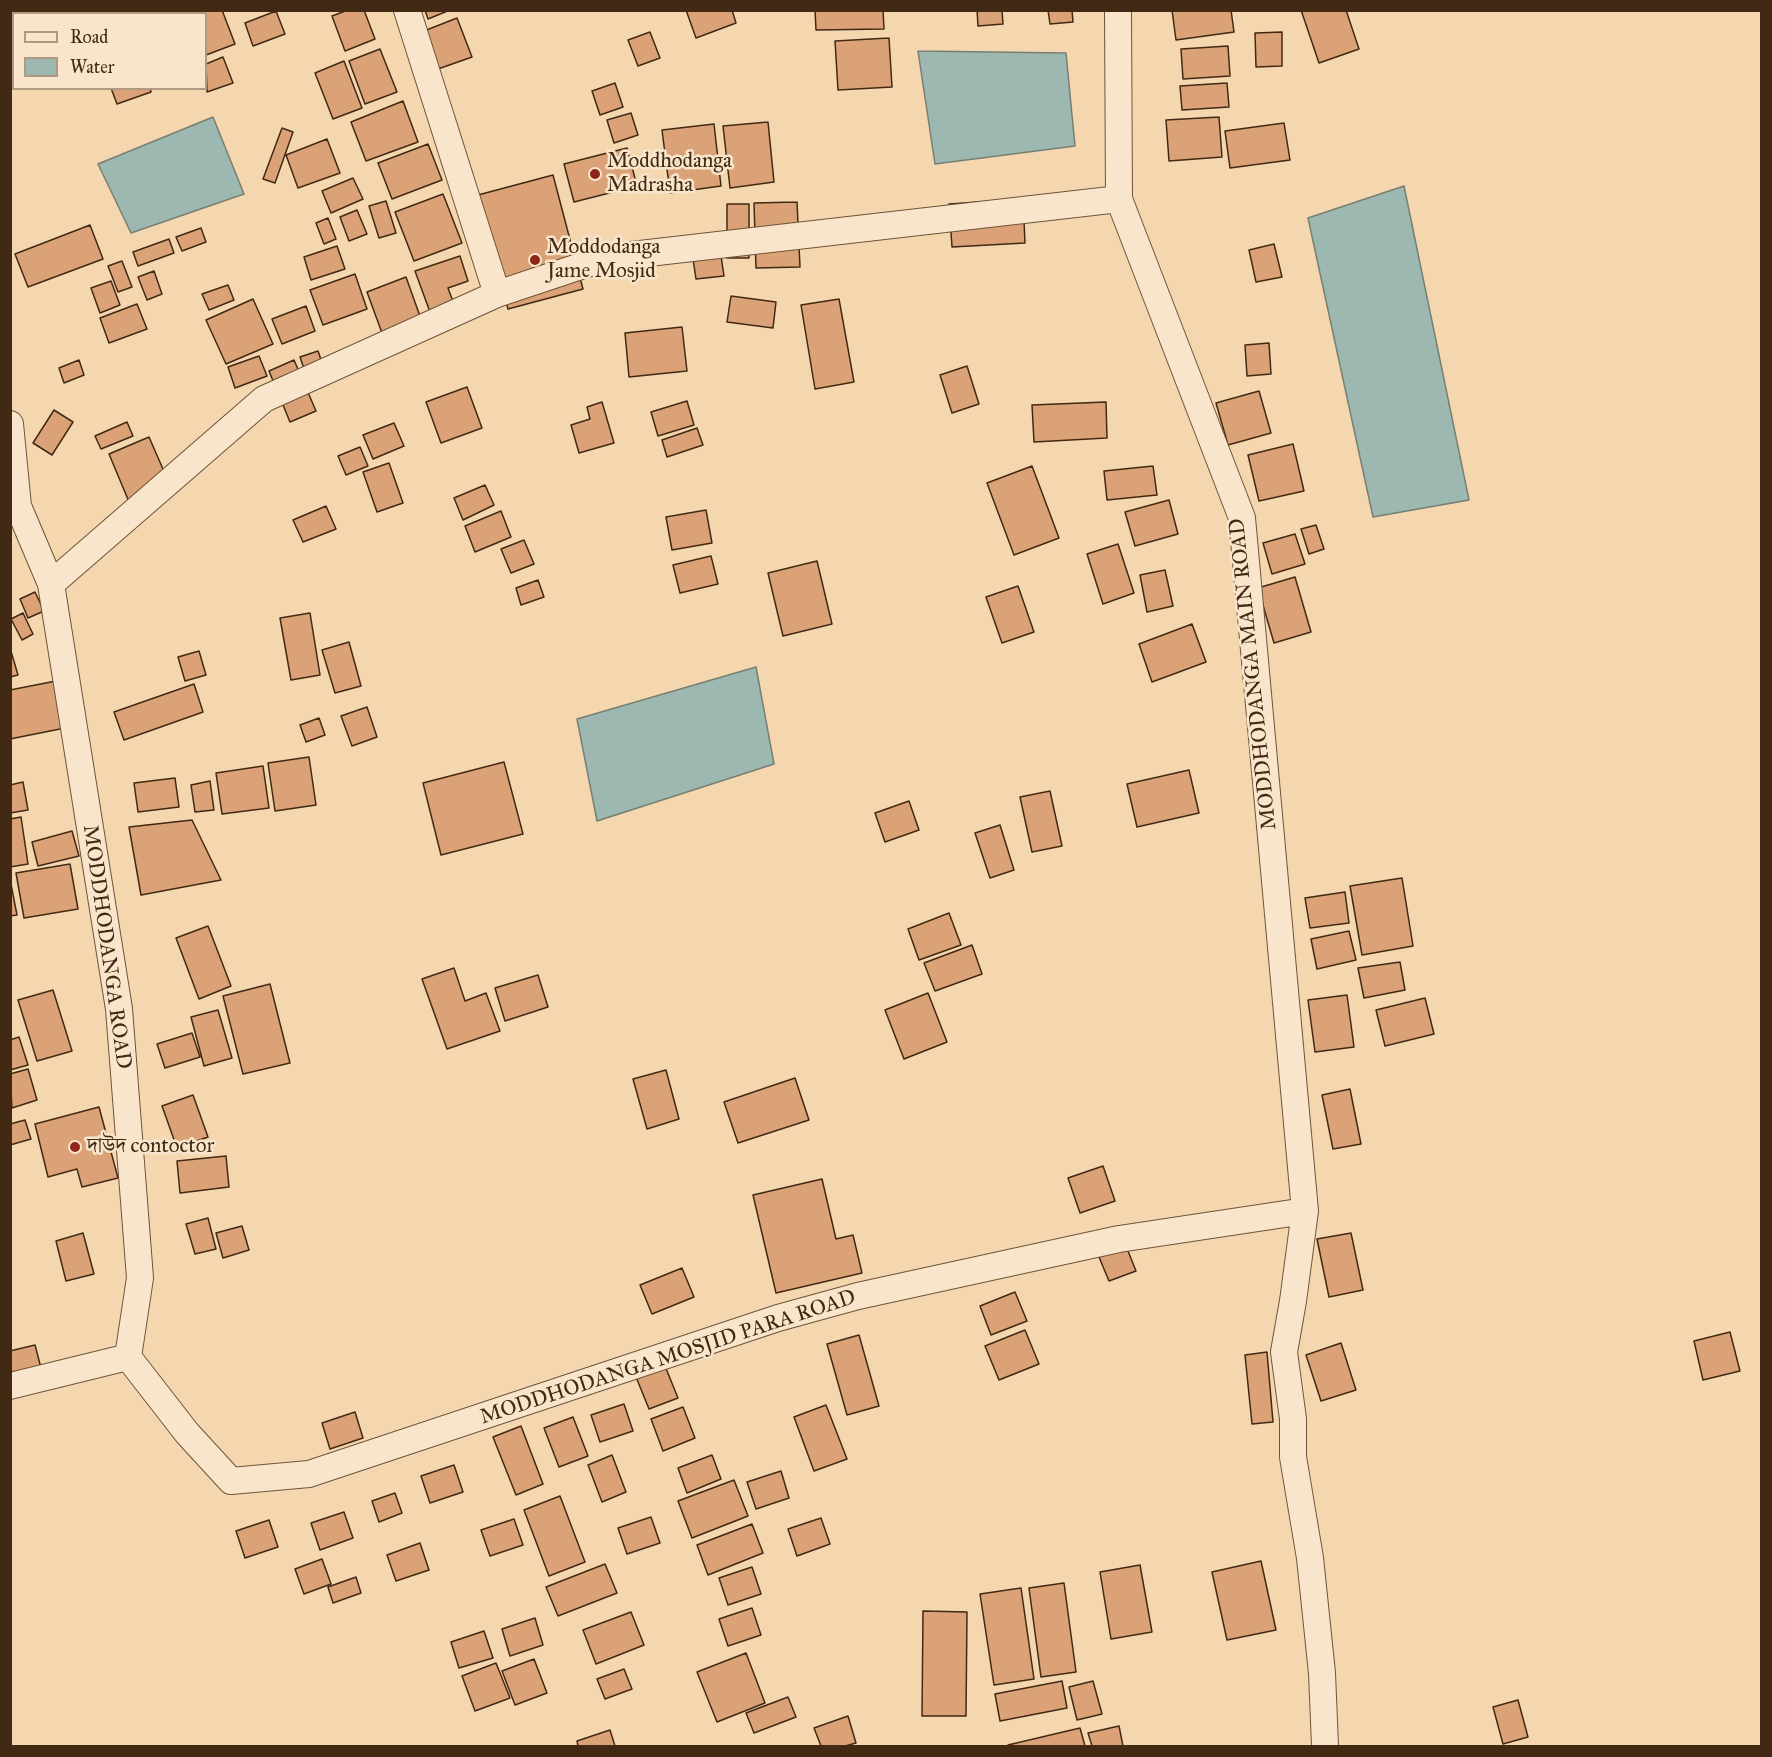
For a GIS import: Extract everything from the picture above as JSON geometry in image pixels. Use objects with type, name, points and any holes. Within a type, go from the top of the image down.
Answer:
[{"type":"street","points":[[407,10],[497,294]]},
{"type":"street","name":"MODDHODANGA MAIN ROAD","points":[[1118,10],[1119,199],[1242,518],[1305,1210]]},
{"type":"street","points":[[51,584],[264,399],[497,294],[605,258],[1119,199]]},
{"type":"street","name":"MODDHODANGA ROAD","points":[[10,424],[18,506],[51,584],[119,1009],[140,1278],[128,1357]]},
{"type":"street","points":[[1305,1210],[1284,1352],[1293,1419],[1293,1457],[1311,1569],[1322,1673],[1325,1746]]},
{"type":"street","name":"MODDHODANGA MOSJID PARA ROAD","points":[[128,1357],[187,1433],[231,1480],[309,1474],[778,1318],[858,1296],[1119,1239],[1305,1210]]},
{"type":"street","points":[[10,1386],[128,1357]]},
{"type":"water","points":[[918,51],[1066,53],[1075,146],[935,164]]},
{"type":"water","points":[[213,117],[244,194],[131,233],[98,164]]},
{"type":"water","points":[[1404,186],[1469,500],[1373,517],[1308,218]]},
{"type":"water","points":[[756,667],[774,764],[597,821],[577,719]]},
{"type":"building","points":[[185,10],[222,10],[235,44],[207,55],[207,12],[182,12]]},
{"type":"building","points":[[348,10],[364,10],[375,39],[345,51],[332,16]]},
{"type":"building","points":[[425,10],[450,10],[428,19]]},
{"type":"building","points":[[686,10],[732,10],[736,23],[696,38]]},
{"type":"building","points":[[815,10],[883,10],[884,29],[816,30]]},
{"type":"building","points":[[977,10],[1002,10],[1003,24],[978,26]]},
{"type":"building","points":[[1048,10],[1072,10],[1073,22],[1050,24]]},
{"type":"building","points":[[1172,10],[1231,10],[1234,32],[1176,40]]},
{"type":"building","points":[[1301,10],[1346,10],[1359,49],[1319,63]]},
{"type":"building","points":[[276,11],[285,34],[253,46],[245,23]]},
{"type":"building","points":[[457,18],[472,57],[438,69],[424,31]]},
{"type":"building","points":[[650,32],[660,58],[638,66],[628,40]]},
{"type":"building","points":[[1282,32],[1282,66],[1256,67],[1255,33]]},
{"type":"building","points":[[889,38],[892,87],[838,90],[835,41]]},
{"type":"building","points":[[1228,46],[1230,76],[1183,79],[1181,49]]},
{"type":"building","points":[[380,49],[397,92],[365,104],[349,61]]},
{"type":"building","points":[[223,57],[233,83],[207,92],[207,64]]},
{"type":"building","points":[[344,61],[362,108],[333,119],[315,73]]},
{"type":"building","points":[[615,83],[623,107],[600,115],[592,91]]},
{"type":"building","points":[[1227,83],[1229,107],[1182,110],[1180,86]]},
{"type":"building","points":[[112,90],[150,90],[151,92],[117,104]]},
{"type":"building","points":[[403,101],[418,142],[366,161],[351,122]]},
{"type":"building","points":[[631,113],[638,135],[614,143],[607,120]]},
{"type":"building","points":[[1219,117],[1222,157],[1169,161],[1166,120]]},
{"type":"building","points":[[768,122],[774,182],[730,188],[723,126]]},
{"type":"building","points":[[1284,123],[1290,160],[1230,168],[1225,131]]},
{"type":"building","points":[[714,124],[721,186],[670,193],[662,130]]},
{"type":"building","points":[[282,128],[293,132],[275,183],[263,179]]},
{"type":"building","points":[[327,139],[340,173],[298,188],[286,155]]},
{"type":"building","points":[[428,144],[442,180],[392,199],[378,163]]},
{"type":"building","points":[[627,148],[637,186],[574,202],[564,164]]},
{"type":"building","points":[[553,175],[583,289],[508,309],[478,195]]},
{"type":"building","points":[[353,178],[363,199],[331,213],[322,191]]},
{"type":"building","points":[[443,194],[462,243],[414,261],[395,212]]},
{"type":"building","points":[[1023,199],[1025,243],[952,247],[949,204]]},
{"type":"building","points":[[386,201],[396,233],[379,238],[369,206]]},
{"type":"building","points":[[797,202],[800,267],[756,268],[754,203]]},
{"type":"building","points":[[727,204],[749,204],[749,258],[727,258]]},
{"type":"building","points":[[357,210],[367,234],[349,241],[340,217]]},
{"type":"building","points":[[328,218],[336,239],[324,244],[316,223]]},
{"type":"building","points":[[90,225],[103,259],[28,287],[15,254]]},
{"type":"building","points":[[201,228],[206,242],[182,251],[176,237]]},
{"type":"building","points":[[169,239],[174,253],[138,266],[133,252]]},
{"type":"building","points":[[1274,244],[1282,277],[1256,282],[1249,250]]},
{"type":"building","points":[[337,246],[345,269],[311,280],[304,257]]},
{"type":"building","points":[[460,256],[468,281],[448,288],[458,315],[434,323],[415,271]]},
{"type":"building","points":[[721,256],[724,276],[696,279],[693,259]]},
{"type":"building","points":[[122,261],[132,287],[118,292],[108,266]]},
{"type":"building","points":[[154,271],[162,294],[147,300],[138,277]]},
{"type":"building","points":[[355,274],[367,309],[323,325],[310,290]]},
{"type":"building","points":[[406,277],[421,319],[382,333],[367,292]]},
{"type":"building","points":[[111,281],[120,305],[100,313],[91,288]]},
{"type":"building","points":[[228,285],[234,300],[209,310],[202,294]]},
{"type":"building","points":[[731,296],[776,302],[773,328],[727,322]]},
{"type":"building","points":[[253,299],[273,344],[226,364],[206,320]]},
{"type":"building","points":[[839,299],[854,382],[815,389],[801,305]]},
{"type":"building","points":[[137,304],[147,329],[109,343],[100,318]]},
{"type":"building","points":[[306,306],[315,331],[282,344],[272,319]]},
{"type":"building","points":[[682,327],[687,371],[629,377],[625,333]]},
{"type":"building","points":[[1269,343],[1271,374],[1247,376],[1245,345]]},
{"type":"building","points":[[318,351],[328,380],[310,386],[300,357]]},
{"type":"building","points":[[259,356],[267,376],[235,388],[228,367]]},
{"type":"building","points":[[79,360],[84,375],[64,383],[59,368]]},
{"type":"building","points":[[294,360],[316,411],[290,422],[269,371]]},
{"type":"building","points":[[967,366],[979,404],[952,413],[940,375]]},
{"type":"building","points":[[467,387],[482,428],[441,443],[426,402]]},
{"type":"building","points":[[1259,391],[1271,433],[1228,445],[1216,403]]},
{"type":"building","points":[[687,401],[694,425],[658,436],[651,412]]},
{"type":"building","points":[[602,402],[614,443],[579,453],[571,425],[590,419],[587,407]]},
{"type":"building","points":[[1106,402],[1107,438],[1034,442],[1032,405]]},
{"type":"building","points":[[54,410],[73,422],[52,455],[33,443]]},
{"type":"building","points":[[127,422],[133,436],[101,449],[95,436]]},
{"type":"building","points":[[394,423],[404,446],[373,459],[363,435]]},
{"type":"building","points":[[697,428],[703,445],[667,457],[662,440]]},
{"type":"building","points":[[149,437],[173,492],[132,509],[109,454]]},
{"type":"building","points":[[1293,444],[1304,491],[1259,501],[1248,455]]},
{"type":"building","points":[[360,447],[368,466],[346,475],[338,456]]},
{"type":"building","points":[[389,463],[403,503],[377,512],[363,472]]},
{"type":"building","points":[[1032,466],[1059,538],[1014,555],[987,483]]},
{"type":"building","points":[[1153,466],[1157,495],[1107,500],[1104,471]]},
{"type":"building","points":[[485,485],[494,505],[463,520],[454,498]]},
{"type":"building","points":[[1169,500],[1178,534],[1135,546],[1125,512]]},
{"type":"building","points":[[326,506],[336,529],[303,542],[293,520]]},
{"type":"building","points":[[706,510],[712,543],[672,550],[666,517]]},
{"type":"building","points":[[501,511],[511,537],[475,552],[465,526]]},
{"type":"building","points":[[1316,525],[1324,549],[1309,554],[1301,529]]},
{"type":"building","points":[[1295,534],[1305,564],[1272,574],[1263,543]]},
{"type":"building","points":[[524,540],[534,564],[511,573],[501,549]]},
{"type":"building","points":[[1118,544],[1134,593],[1103,604],[1087,554]]},
{"type":"building","points":[[711,556],[718,584],[680,593],[673,565]]},
{"type":"building","points":[[817,561],[832,624],[783,636],[768,573]]},
{"type":"building","points":[[1165,570],[1173,606],[1147,612],[1140,575]]},
{"type":"building","points":[[1295,577],[1311,632],[1274,643],[1258,588]]},
{"type":"building","points":[[538,580],[544,597],[521,605],[516,588]]},
{"type":"building","points":[[1018,586],[1034,632],[1002,643],[986,597]]},
{"type":"building","points":[[35,592],[44,611],[28,618],[20,599]]},
{"type":"building","points":[[23,613],[33,634],[22,640],[11,619]]},
{"type":"building","points":[[310,613],[320,675],[291,680],[280,618]]},
{"type":"building","points":[[1192,624],[1206,662],[1152,682],[1139,644]]},
{"type":"building","points":[[349,642],[361,686],[335,693],[322,650]]},
{"type":"building","points":[[10,648],[18,675],[10,677]]},
{"type":"building","points":[[199,651],[206,675],[185,681],[178,657]]},
{"type":"building","points":[[56,681],[65,728],[10,739],[10,690]]},
{"type":"building","points":[[194,684],[203,712],[124,740],[114,712]]},
{"type":"building","points":[[367,707],[377,737],[352,746],[341,716]]},
{"type":"building","points":[[319,718],[325,735],[306,742],[300,725]]},
{"type":"building","points":[[309,757],[316,805],[275,811],[268,763]]},
{"type":"building","points":[[504,762],[523,834],[441,855],[423,783]]},
{"type":"building","points":[[263,766],[269,808],[222,814],[216,773]]},
{"type":"building","points":[[1189,770],[1199,813],[1137,827],[1127,784]]},
{"type":"building","points":[[175,778],[179,807],[138,812],[134,783]]},
{"type":"building","points":[[210,781],[214,810],[195,812],[191,785]]},
{"type":"building","points":[[23,782],[28,810],[10,813],[10,785]]},
{"type":"building","points":[[1050,791],[1062,846],[1032,852],[1020,797]]},
{"type":"building","points":[[909,801],[919,830],[885,842],[875,813]]},
{"type":"building","points":[[21,817],[28,864],[10,867],[10,819]]},
{"type":"building","points":[[192,820],[221,880],[141,895],[129,827]]},
{"type":"building","points":[[1000,825],[1014,870],[990,878],[975,833]]},
{"type":"building","points":[[72,831],[79,856],[38,866],[32,842]]},
{"type":"building","points":[[70,864],[78,909],[24,918],[16,873]]},
{"type":"building","points":[[1402,878],[1413,946],[1362,955],[1350,886]]},
{"type":"building","points":[[10,879],[17,915],[10,916]]},
{"type":"building","points":[[1345,892],[1349,923],[1310,928],[1305,898]]},
{"type":"building","points":[[949,913],[961,945],[919,960],[908,929]]},
{"type":"building","points":[[208,926],[231,986],[199,999],[176,938]]},
{"type":"building","points":[[1349,931],[1356,960],[1317,969],[1311,939]]},
{"type":"building","points":[[972,945],[982,974],[935,991],[924,963]]},
{"type":"building","points":[[1400,962],[1405,990],[1364,998],[1358,968]]},
{"type":"building","points":[[454,968],[465,1001],[486,993],[500,1031],[447,1049],[422,979]]},
{"type":"building","points":[[538,975],[548,1007],[505,1021],[495,988]]},
{"type":"building","points":[[270,984],[290,1063],[243,1074],[223,996]]},
{"type":"building","points":[[53,990],[72,1051],[37,1061],[18,1000]]},
{"type":"building","points":[[928,993],[947,1042],[904,1059],[885,1010]]},
{"type":"building","points":[[1347,995],[1354,1047],[1315,1052],[1308,1000]]},
{"type":"building","points":[[1425,998],[1434,1034],[1385,1046],[1376,1010]]},
{"type":"building","points":[[218,1010],[232,1058],[204,1066],[191,1017]]},
{"type":"building","points":[[192,1033],[200,1057],[165,1068],[157,1044]]},
{"type":"building","points":[[19,1037],[28,1065],[10,1070],[10,1040]]},
{"type":"building","points":[[28,1069],[37,1100],[12,1108],[10,1074]]},
{"type":"building","points":[[666,1070],[679,1119],[647,1129],[633,1079]]},
{"type":"building","points":[[795,1078],[809,1120],[738,1143],[724,1102]]},
{"type":"building","points":[[1350,1089],[1361,1144],[1333,1149],[1322,1095]]},
{"type":"building","points":[[193,1095],[208,1137],[177,1148],[162,1106]]},
{"type":"building","name":"দাউদ contoctor","points":[[99,1107],[118,1178],[82,1187],[77,1169],[48,1177],[35,1124]]},
{"type":"building","points":[[25,1120],[31,1139],[10,1145],[10,1124]]},
{"type":"building","points":[[226,1156],[229,1187],[180,1193],[177,1161]]},
{"type":"building","points":[[1103,1166],[1115,1201],[1080,1213],[1068,1178]]},
{"type":"building","points":[[822,1179],[836,1239],[853,1235],[862,1273],[776,1293],[753,1195]]},
{"type":"building","points":[[208,1218],[216,1249],[195,1254],[186,1224]]},
{"type":"building","points":[[242,1226],[249,1250],[223,1258],[216,1233]]},
{"type":"building","points":[[83,1233],[94,1274],[66,1281],[56,1241]]},
{"type":"building","points":[[1351,1233],[1363,1290],[1329,1297],[1317,1239]]},
{"type":"building","points":[[1126,1246],[1136,1271],[1109,1281],[1099,1257]]},
{"type":"building","points":[[682,1268],[694,1297],[652,1314],[640,1285]]},
{"type":"building","points":[[1015,1292],[1027,1321],[991,1335],[980,1306]]},
{"type":"building","points":[[1025,1330],[1039,1364],[999,1380],[985,1346]]},
{"type":"building","points":[[1730,1332],[1740,1371],[1703,1380],[1694,1341]]},
{"type":"building","points":[[859,1335],[879,1406],[847,1415],[827,1344]]},
{"type":"building","points":[[1341,1343],[1356,1390],[1321,1401],[1306,1355]]},
{"type":"building","points":[[35,1345],[41,1368],[10,1375],[10,1351]]},
{"type":"building","points":[[1267,1352],[1273,1422],[1252,1424],[1245,1355]]},
{"type":"building","points":[[665,1366],[678,1398],[649,1409],[636,1377]]},
{"type":"building","points":[[624,1404],[633,1431],[600,1442],[591,1415]]},
{"type":"building","points":[[826,1405],[847,1459],[814,1471],[794,1417]]},
{"type":"building","points":[[683,1407],[695,1438],[663,1451],[651,1419]]},
{"type":"building","points":[[355,1412],[363,1438],[330,1449],[322,1423]]},
{"type":"building","points":[[573,1417],[588,1456],[559,1467],[544,1428]]},
{"type":"building","points":[[521,1426],[543,1484],[516,1495],[493,1437]]},
{"type":"building","points":[[612,1455],[626,1492],[602,1502],[588,1465]]},
{"type":"building","points":[[712,1455],[721,1479],[687,1493],[678,1468]]},
{"type":"building","points":[[454,1465],[463,1492],[430,1503],[421,1476]]},
{"type":"building","points":[[781,1471],[789,1498],[756,1509],[747,1482]]},
{"type":"building","points":[[734,1480],[748,1516],[692,1538],[678,1501]]},
{"type":"building","points":[[395,1493],[402,1513],[379,1522],[372,1501]]},
{"type":"building","points":[[560,1496],[585,1562],[549,1576],[524,1510]]},
{"type":"building","points":[[344,1512],[353,1538],[320,1550],[311,1523]]},
{"type":"building","points":[[651,1517],[660,1543],[627,1554],[618,1528]]},
{"type":"building","points":[[821,1518],[830,1544],[797,1556],[788,1529]]},
{"type":"building","points":[[514,1519],[523,1545],[490,1556],[481,1530]]},
{"type":"building","points":[[269,1520],[278,1547],[245,1558],[236,1531]]},
{"type":"building","points":[[752,1524],[763,1553],[708,1575],[697,1545]]},
{"type":"building","points":[[420,1543],[429,1570],[396,1581],[387,1555]]},
{"type":"building","points":[[322,1559],[331,1584],[304,1594],[295,1569]]},
{"type":"building","points":[[1261,1561],[1276,1630],[1227,1640],[1212,1572]]},
{"type":"building","points":[[605,1564],[617,1593],[558,1616],[546,1587]]},
{"type":"building","points":[[1140,1565],[1152,1632],[1111,1639],[1100,1572]]},
{"type":"building","points":[[752,1567],[761,1594],[728,1605],[719,1578]]},
{"type":"building","points":[[356,1577],[361,1593],[333,1603],[328,1587]]},
{"type":"building","points":[[1064,1583],[1076,1672],[1041,1677],[1029,1588]]},
{"type":"building","points":[[1021,1588],[1034,1679],[994,1685],[980,1594]]},
{"type":"building","points":[[752,1608],[761,1635],[728,1646],[719,1619]]},
{"type":"building","points":[[923,1611],[967,1612],[966,1716],[922,1716]]},
{"type":"building","points":[[631,1612],[644,1645],[596,1664],[583,1630]]},
{"type":"building","points":[[535,1618],[543,1645],[510,1656],[502,1629]]},
{"type":"building","points":[[484,1631],[493,1658],[459,1668],[451,1642]]},
{"type":"building","points":[[746,1653],[765,1703],[717,1722],[697,1672]]},
{"type":"building","points":[[534,1659],[547,1693],[515,1705],[502,1671]]},
{"type":"building","points":[[496,1663],[510,1698],[475,1711],[462,1676]]},
{"type":"building","points":[[624,1669],[632,1689],[605,1699],[597,1679]]},
{"type":"building","points":[[1062,1681],[1067,1708],[1000,1721],[995,1694]]},
{"type":"building","points":[[1093,1681],[1102,1714],[1077,1720],[1069,1687]]},
{"type":"building","points":[[788,1697],[796,1717],[754,1733],[746,1713]]},
{"type":"building","points":[[1518,1700],[1528,1737],[1503,1744],[1493,1707]]},
{"type":"building","points":[[848,1716],[856,1743],[845,1746],[821,1746],[814,1728]]},
{"type":"building","points":[[1119,1726],[1123,1746],[1092,1746],[1088,1733]]},
{"type":"building","points":[[1080,1728],[1085,1746],[1008,1746],[1008,1745]]},
{"type":"building","points":[[610,1730],[615,1746],[578,1746],[577,1741]]},
{"type":"place","name":"Moddhodanga Madrasha","points":[[595,174]]},
{"type":"place","name":"Moddodanga Jame Mosjid","points":[[535,260]]},
{"type":"place","name":"দাউদ contoctor","points":[[75,1147]]}]
